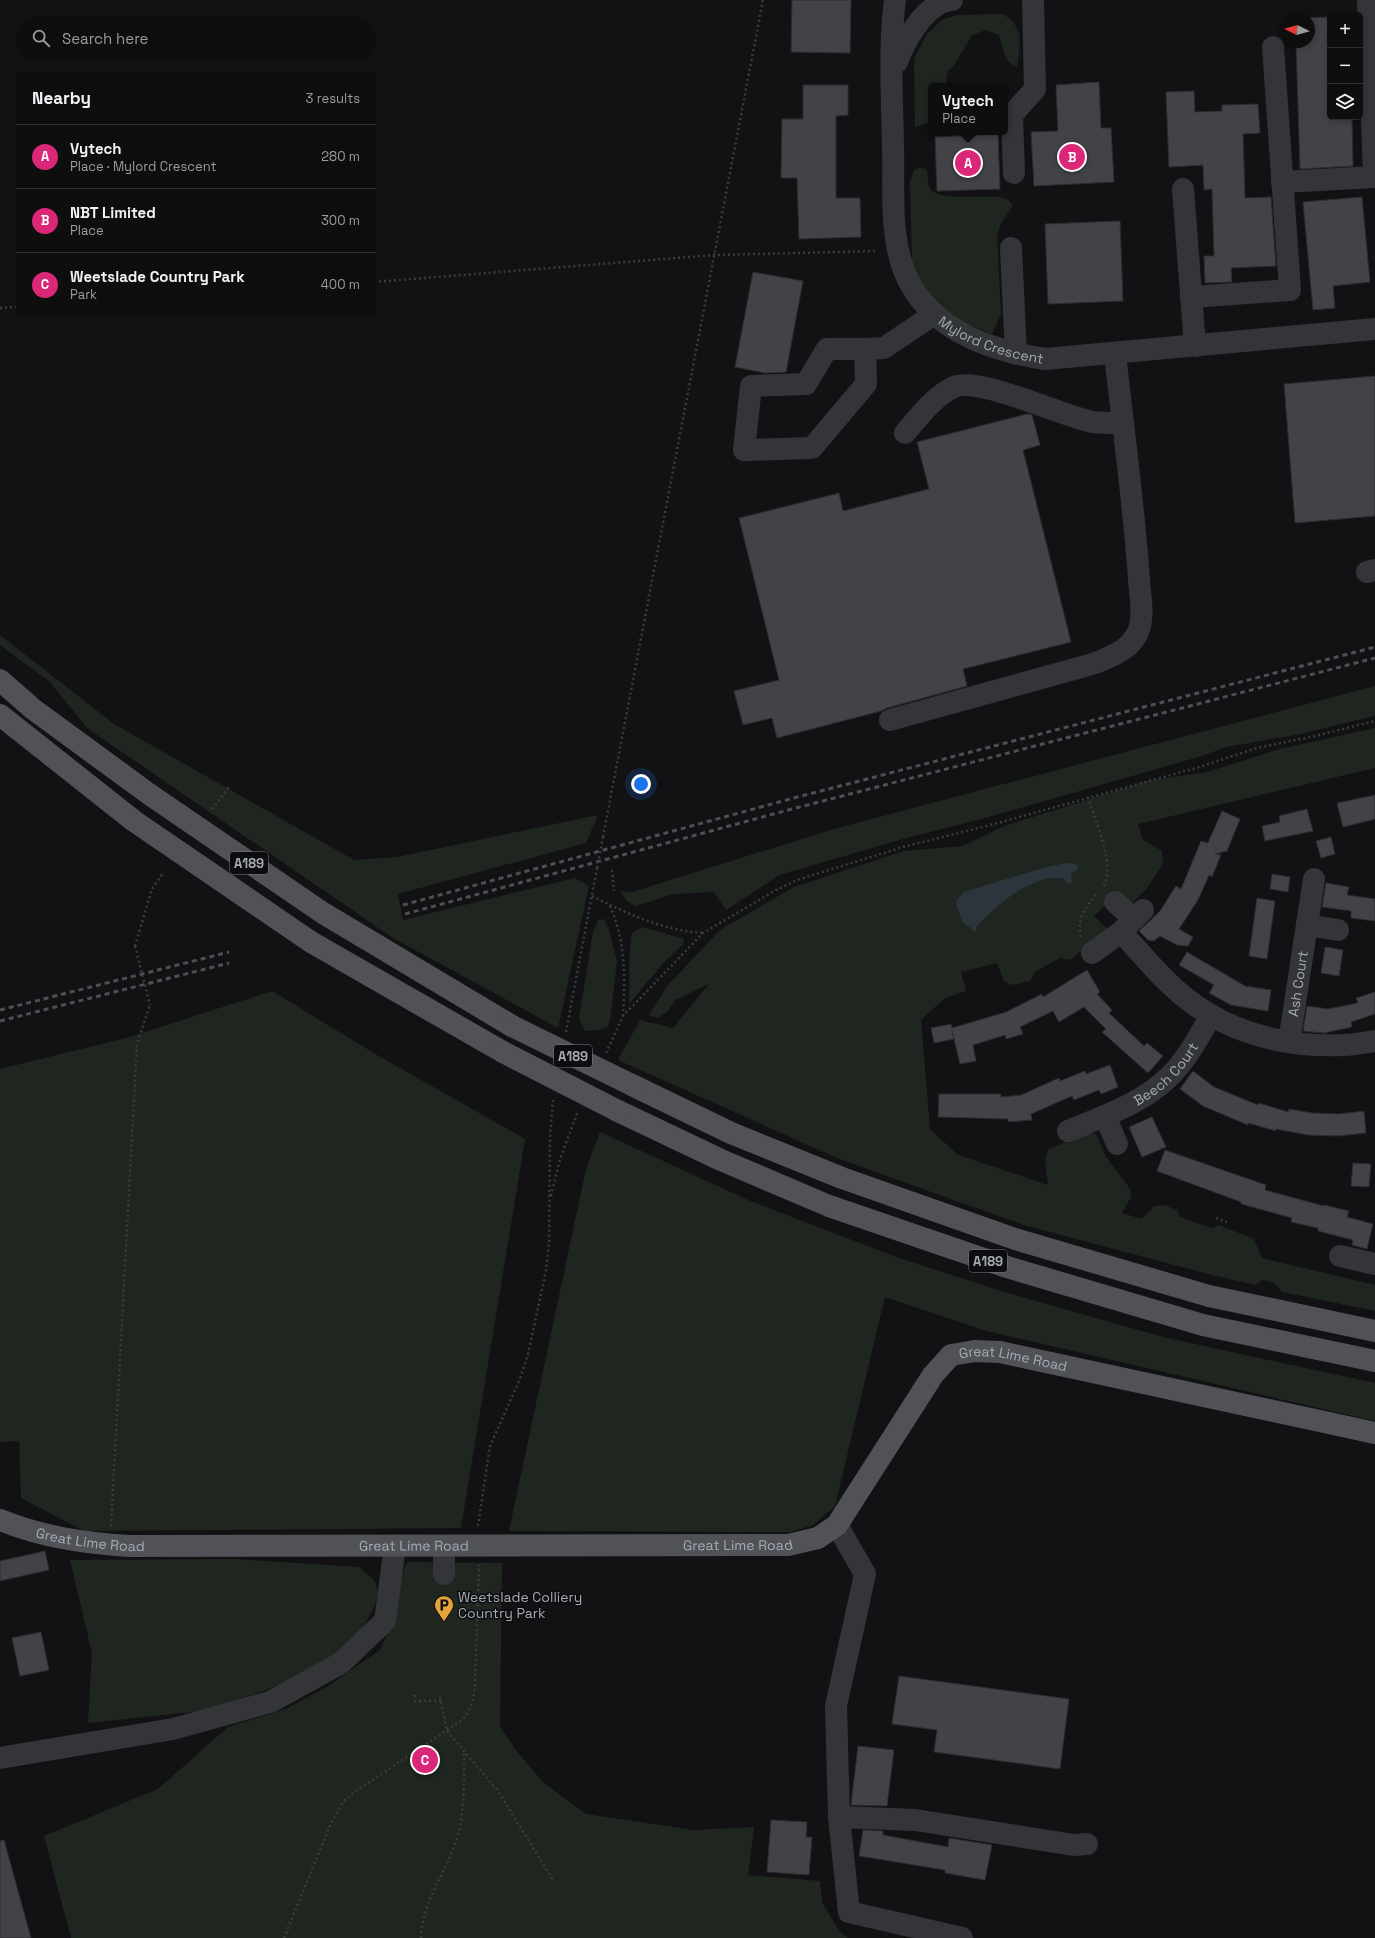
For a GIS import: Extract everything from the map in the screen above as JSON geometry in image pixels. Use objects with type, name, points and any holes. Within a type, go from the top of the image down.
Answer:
[{"type":"main road","name":"A189","points":[[0,680],[33,708],[149,794],[323,913],[512,1026],[731,1133],[842,1178],[1015,1239],[1209,1296],[1375,1331]]},
{"type":"main road","name":"A189","points":[[0,715],[134,821],[311,942],[503,1052],[618,1111],[720,1160],[829,1206],[1007,1268],[1203,1325],[1375,1361]]},
{"type":"main road","name":"Great Lime Road","points":[[0,1520],[32,1532],[53,1537],[110,1545],[788,1545],[818,1538],[837,1525],[933,1375],[951,1355],[975,1351],[1000,1352],[1375,1433]]},
{"type":"street","name":"Mylord Crescent","points":[[895,0],[892,76],[894,222],[898,250],[904,273],[915,295],[934,315],[974,339],[1016,354],[1045,359],[1375,329]]},
{"type":"street","points":[[892,76],[903,43],[920,19],[944,0],[952,0]]},
{"type":"street","points":[[1014,173],[1012,115],[1035,89],[1033,0]]},
{"type":"street","points":[[1282,182],[1374,177],[1368,0]]},
{"type":"street","points":[[1191,297],[1290,290],[1273,46]]},
{"type":"street","points":[[1183,189],[1195,346]]},
{"type":"street","points":[[1011,248],[1016,354]]},
{"type":"street","points":[[865,349],[866,384],[812,448],[744,450],[751,386],[806,384],[827,349],[884,348],[934,315]]},
{"type":"street","points":[[890,720],[1096,663],[1123,651],[1131,644],[1138,632],[1141,611],[1136,536],[1115,353]]},
{"type":"street","points":[[906,433],[941,394],[955,386],[966,385],[1007,395],[1092,422],[1122,423]]},
{"type":"street","name":"Ash Court","points":[[1289,1042],[1314,879]]},
{"type":"street","points":[[1115,902],[1133,920],[1164,980],[1188,1000],[1211,1015],[1244,1031],[1289,1042],[1336,1045],[1375,1041]]},
{"type":"street","points":[[1092,953],[1133,920]]},
{"type":"street","points":[[1307,925],[1338,930]]},
{"type":"street","name":"Beech Court","points":[[1068,1131],[1137,1101],[1162,1083],[1172,1074],[1190,1050],[1211,1015]]},
{"type":"street","points":[[1105,1116],[1117,1144]]},
{"type":"street","points":[[1340,1256],[1375,1264]]},
{"type":"street","points":[[837,1525],[865,1574],[836,1706],[839,1817],[849,1912],[962,1938]]},
{"type":"street","points":[[0,1758],[173,1729],[270,1702],[341,1663],[385,1621],[395,1546]]},
{"type":"street","points":[[444,1546],[444,1574]]},
{"type":"street","points":[[839,1817],[915,1820],[1074,1845],[1086,1844]]},
{"type":"path","points":[[598,868],[763,0]]},
{"type":"path","points":[[376,282],[714,255],[898,250]]},
{"type":"path","points":[[0,308],[16,307]]},
{"type":"path","points":[[603,1059],[623,1016],[703,933],[776,890],[812,875],[903,847],[998,823],[1196,768],[1257,748],[1315,736],[1375,721]]},
{"type":"path","points":[[212,809],[229,787]]},
{"type":"path","points":[[612,870],[614,891]]},
{"type":"path","points":[[110,1545],[137,1044],[150,1006],[135,946],[152,889],[163,873]]},
{"type":"path","points":[[592,896],[610,906],[655,925],[703,933]]},
{"type":"path","points":[[610,906],[617,921],[622,946],[624,983],[623,1016]]},
{"type":"path","points":[[284,1938],[331,1823],[344,1801],[462,1720],[470,1711],[474,1699],[479,1562],[478,1524],[490,1446],[520,1379],[528,1354],[546,1271],[549,1242],[550,1201],[560,1159],[573,1121],[580,1107]]},
{"type":"path","points":[[1216,1218],[1227,1222]]},
{"type":"path","points":[[415,1695],[415,1701],[441,1701]]},
{"type":"path","points":[[440,1697],[447,1730],[464,1752],[498,1790],[553,1880]]},
{"type":"path","points":[[421,1938],[427,1903],[449,1858],[458,1834],[464,1797],[464,1752]]},
{"type":"shaded area","points":[[1002,14],[1009,18],[1014,24],[1019,36],[1020,44],[1017,67],[1009,62],[1003,50],[999,35],[986,30],[972,35],[953,67],[948,71],[946,80],[948,83],[928,83],[928,123],[915,127],[914,59],[927,34],[942,20],[957,15]]},
{"type":"shaded area","points":[[920,167],[927,170],[929,187],[932,191],[938,194],[955,197],[1001,197],[1008,200],[1013,205],[1001,224],[997,235],[1001,314],[992,334],[957,320],[937,303],[921,281],[912,262],[910,182],[914,170]]},
{"type":"shaded area","points":[[0,635],[114,724],[354,860],[397,857],[598,815],[586,843],[398,894],[403,920],[575,878],[589,886],[558,1028],[393,938],[87,728],[50,682],[0,645]]},
{"type":"shaded area","points":[[1375,686],[1375,716],[1300,734],[1226,747],[1202,756],[779,875],[726,910],[714,892],[673,894],[636,906],[627,901],[620,891],[632,892],[834,829]]},
{"type":"shaded area","points":[[1375,728],[1375,768],[1138,824],[1143,840],[1162,851],[1163,864],[1147,888],[1129,907],[1116,895],[1094,916],[1108,930],[1070,960],[1060,958],[1036,971],[1030,981],[1011,985],[1004,981],[997,963],[961,972],[966,991],[945,998],[921,1020],[930,1129],[958,1155],[1048,1185],[1045,1162],[1049,1149],[1089,1133],[1096,1134],[1106,1157],[1131,1190],[1131,1197],[1122,1213],[1142,1219],[1154,1206],[1164,1205],[1177,1210],[1180,1217],[1211,1228],[1219,1225],[1254,1239],[1262,1258],[1375,1285],[1375,1311],[1283,1292],[1272,1282],[1262,1280],[1255,1285],[1027,1226],[837,1158],[618,1060],[640,1020],[673,1028],[709,984],[675,1000],[668,1011],[658,1018],[649,1015],[668,985],[720,930],[794,887],[904,851],[963,846],[1004,826],[1148,781],[1207,772],[1280,749]]},
{"type":"shaded area","points":[[1073,863],[1078,866],[1078,869],[1071,874],[1072,882],[1068,884],[1063,878],[1051,878],[1039,881],[1027,886],[1004,901],[976,927],[976,931],[973,932],[971,928],[963,923],[956,904],[957,900],[964,892],[1043,868]]},
{"type":"shaded area","points":[[604,919],[609,930],[617,961],[610,1020],[608,1026],[599,1030],[585,1031],[579,1018],[593,932],[598,920]]},
{"type":"shaded area","points":[[642,927],[684,939],[683,945],[666,960],[629,1004],[632,933]]},
{"type":"shaded area","points":[[272,991],[377,1055],[525,1139],[461,1528],[84,1531],[21,1498],[19,1441],[0,1442],[0,1069],[130,1037]]},
{"type":"shaded area","points":[[600,1132],[748,1200],[896,1257],[998,1290],[1163,1337],[1375,1383],[1375,1421],[983,1330],[885,1297],[835,1506],[813,1525],[791,1532],[509,1531],[586,1169]]},
{"type":"shaded area","points":[[233,1559],[359,1567],[375,1581],[378,1592],[375,1605],[362,1630],[342,1652],[317,1669],[259,1693],[201,1711],[88,1723],[92,1653],[70,1560]]},
{"type":"shaded area","points":[[407,1562],[502,1563],[500,1727],[518,1753],[544,1783],[586,1814],[694,1830],[754,1827],[748,1875],[820,1881],[822,1902],[839,1931],[848,1938],[71,1938],[44,1836],[158,1789],[228,1727],[286,1709],[328,1686],[380,1650],[395,1616],[400,1580]]},
{"type":"building","points":[[792,0],[851,0],[850,53],[791,52]]},
{"type":"building","points":[[1327,17],[1327,120],[1352,120],[1353,166],[1300,169],[1296,48],[1315,48],[1315,18]]},
{"type":"building","points":[[1099,82],[1101,128],[1111,128],[1114,182],[1034,186],[1031,132],[1058,131],[1056,85]]},
{"type":"building","points":[[803,85],[848,85],[848,115],[836,116],[836,198],[860,198],[861,237],[799,239],[797,178],[781,178],[782,119],[803,119]]},
{"type":"building","points":[[1194,91],[1195,112],[1222,111],[1222,105],[1258,104],[1260,133],[1243,134],[1245,198],[1271,197],[1276,266],[1231,268],[1232,282],[1205,283],[1204,256],[1214,256],[1212,189],[1204,190],[1203,165],[1169,167],[1166,92]]},
{"type":"building","points":[[998,135],[1000,189],[937,191],[935,137]]},
{"type":"building","points":[[1362,197],[1370,282],[1333,286],[1335,308],[1313,310],[1303,202]]},
{"type":"building","points":[[1120,221],[1123,301],[1048,304],[1045,224]]},
{"type":"building","points":[[753,272],[803,281],[786,372],[765,373],[735,367]]},
{"type":"building","points":[[1375,376],[1375,516],[1295,523],[1284,384]]},
{"type":"building","points":[[1027,414],[1032,415],[1040,445],[1023,450],[1071,642],[963,669],[967,686],[887,708],[881,711],[777,738],[772,718],[743,725],[734,691],[779,680],[739,518],[839,493],[843,511],[929,489],[917,442]]},
{"type":"building","points":[[1375,795],[1375,819],[1343,827],[1337,803]]},
{"type":"building","points":[[1307,809],[1313,831],[1265,841],[1262,826],[1280,822],[1279,816]]},
{"type":"building","points":[[1222,811],[1240,819],[1227,851],[1215,854],[1221,855],[1212,877],[1209,875],[1198,900],[1179,929],[1193,937],[1188,946],[1177,945],[1160,936],[1154,941],[1148,940],[1139,931],[1160,911],[1176,886],[1181,889],[1201,841],[1208,843]]},
{"type":"building","points":[[1331,837],[1335,854],[1321,858],[1316,841]]},
{"type":"building","points":[[1272,874],[1290,877],[1288,892],[1270,889]]},
{"type":"building","points":[[1326,883],[1349,887],[1347,895],[1375,899],[1375,921],[1351,918],[1351,911],[1322,907]]},
{"type":"building","points":[[1257,898],[1275,901],[1267,959],[1249,956]]},
{"type":"building","points":[[1325,947],[1343,950],[1339,976],[1321,973]]},
{"type":"building","points":[[1187,952],[1245,986],[1271,990],[1268,1011],[1231,1005],[1209,993],[1214,985],[1179,965]]},
{"type":"building","points":[[1087,970],[1100,992],[1097,994],[1112,1010],[1109,1013],[1144,1046],[1147,1043],[1163,1056],[1148,1073],[1102,1032],[1106,1029],[1084,1007],[1059,1022],[1053,1011],[1020,1027],[1023,1034],[1006,1039],[1005,1035],[973,1045],[976,1061],[960,1064],[952,1030],[954,1039],[934,1043],[931,1028],[951,1024],[952,1028],[1006,1012],[1042,994],[1043,997]]},
{"type":"building","points":[[1375,992],[1375,1014],[1351,1022],[1352,1027],[1324,1033],[1303,1031],[1307,1006],[1328,1009],[1358,1003],[1356,998]]},
{"type":"building","points":[[1110,1065],[1118,1087],[1101,1094],[1099,1090],[1074,1100],[1072,1096],[1031,1114],[1032,1120],[1008,1122],[1008,1119],[938,1117],[939,1094],[1001,1094],[1001,1097],[1021,1095],[1059,1078],[1060,1081],[1085,1071],[1086,1074]]},
{"type":"building","points":[[1193,1071],[1214,1087],[1258,1105],[1259,1103],[1288,1112],[1289,1109],[1312,1113],[1339,1114],[1364,1111],[1366,1133],[1338,1136],[1308,1135],[1276,1129],[1276,1131],[1248,1123],[1248,1125],[1203,1106],[1180,1089]]},
{"type":"building","points":[[1152,1117],[1166,1147],[1142,1157],[1129,1127]]},
{"type":"building","points":[[1165,1150],[1266,1185],[1265,1190],[1324,1206],[1349,1211],[1347,1217],[1373,1224],[1367,1249],[1352,1245],[1353,1240],[1318,1231],[1318,1228],[1291,1222],[1292,1218],[1241,1204],[1241,1202],[1157,1171]]},
{"type":"building","points":[[1353,1163],[1371,1164],[1369,1187],[1351,1186]]},
{"type":"building","points":[[45,1551],[49,1570],[0,1581],[0,1561]]},
{"type":"building","points":[[41,1632],[49,1670],[20,1676],[12,1638]]},
{"type":"building","points":[[899,1676],[1069,1699],[1060,1769],[934,1752],[937,1730],[892,1724]]},
{"type":"building","points":[[858,1746],[894,1750],[887,1806],[851,1805]]},
{"type":"building","points":[[771,1820],[807,1822],[806,1837],[812,1837],[809,1875],[767,1872]]},
{"type":"building","points":[[863,1830],[883,1831],[883,1835],[948,1847],[949,1838],[992,1845],[985,1880],[945,1873],[945,1870],[859,1856]]},
{"type":"building","points":[[4,1840],[31,1938],[0,1938],[0,1841]]},
{"type":"railway","points":[[403,905],[790,799],[1375,647]]},
{"type":"railway","points":[[405,914],[792,809],[1375,658]]},
{"type":"railway","points":[[0,1010],[229,952]]},
{"type":"railway","points":[[0,1021],[229,963]]},
{"type":"place","name":"NBT Limited","points":[[1072,157]]},
{"type":"place","name":"Vytech","points":[[968,163]]},
{"type":"place","name":"Weetslade Colliery Country Park","points":[[444,1622]]},
{"type":"place","name":"Weetslade Country Park","points":[[425,1760]]}]
